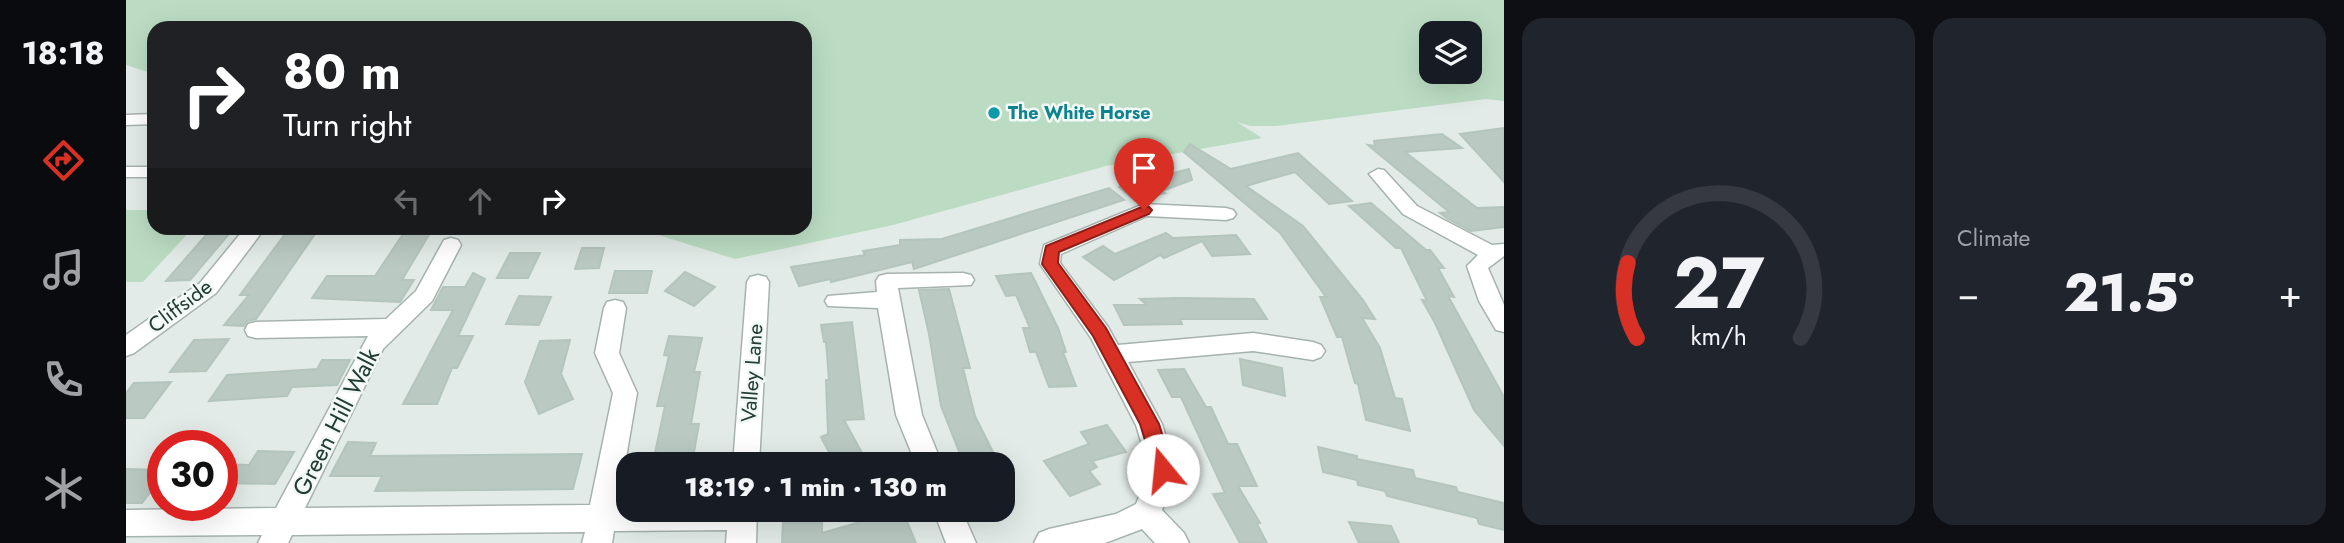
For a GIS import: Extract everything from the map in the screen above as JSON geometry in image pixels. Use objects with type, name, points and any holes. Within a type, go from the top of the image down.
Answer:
[{"type":"street","points":[[126,120],[147,119]]},
{"type":"street","points":[[126,172],[147,172]]},
{"type":"street","points":[[1378,174],[1410,210],[1498,252]]},
{"type":"street","points":[[1049,543],[1120,526],[1146,513],[1157,491],[1163,470],[1149,424],[1100,333],[1050,264],[1051,250],[1144,210],[1226,214]]},
{"type":"street","name":"Cliffside","points":[[126,347],[208,288],[250,235]]},
{"type":"street","name":"Green Hill Walk","points":[[279,532],[374,344],[424,296],[451,245]]},
{"type":"street","points":[[1498,252],[1477,266],[1490,301],[1504,324]]},
{"type":"street","points":[[924,452],[909,415],[887,281],[963,280]]},
{"type":"street","name":"Valley Lane","points":[[747,452],[758,282]]},
{"type":"street","points":[[836,301],[888,300]]},
{"type":"street","points":[[599,531],[625,393],[607,353],[615,308]]},
{"type":"street","name":"Green Hill Walk","points":[[256,330],[392,327]]},
{"type":"street","points":[[1112,355],[1253,342],[1313,351]]},
{"type":"street","points":[[1146,513],[1174,543]]},
{"type":"street","points":[[952,522],[961,543]]},
{"type":"street","points":[[126,523],[279,532],[599,531],[742,523]]},
{"type":"green space","points":[[126,0],[1504,0],[1504,101],[1486,99],[1276,126],[1250,126],[1237,122],[1262,138],[1106,166],[893,225],[735,259],[658,235],[812,235],[812,21],[147,21],[147,72],[126,65]]},
{"type":"green space","points":[[126,210],[147,210],[147,235],[187,235],[143,282],[126,282]]},
{"type":"building","points":[[1504,128],[1504,182],[1460,134]]},
{"type":"building","points":[[1442,134],[1462,148],[1405,152],[1477,208],[1504,207],[1504,227],[1471,231],[1448,219],[1440,213],[1449,212],[1368,145],[1375,146],[1374,141]]},
{"type":"building","points":[[1190,144],[1231,169],[1298,153],[1352,201],[1329,204],[1295,172],[1246,186],[1303,226],[1363,300],[1375,319],[1362,318],[1380,348],[1395,398],[1402,399],[1410,431],[1366,420],[1358,384],[1355,383],[1342,337],[1337,337],[1320,297],[1326,297],[1280,233],[1184,152]]},
{"type":"building","points":[[1189,169],[1192,180],[1162,191],[1165,193],[1135,201],[1119,187]]},
{"type":"building","points":[[1109,188],[1124,200],[914,269],[912,262],[831,282],[830,279],[799,286],[791,267],[865,255],[863,251],[900,245],[900,240],[942,239]]},
{"type":"building","points":[[1371,203],[1426,250],[1430,250],[1444,268],[1438,268],[1454,297],[1448,296],[1504,397],[1504,446],[1474,410],[1422,300],[1427,301],[1401,248],[1396,248],[1349,206]]},
{"type":"building","points":[[1166,233],[1173,238],[1236,235],[1250,254],[1212,256],[1202,241],[1164,258],[1160,255],[1114,280],[1083,257],[1103,246],[1115,254]]},
{"type":"building","points":[[206,235],[228,235],[190,280],[166,281]]},
{"type":"building","points":[[284,235],[314,235],[256,319],[247,321],[244,326],[224,325],[249,295],[240,295]]},
{"type":"building","points":[[402,235],[429,235],[402,280],[414,280],[400,302],[312,298],[327,276],[375,276]]},
{"type":"building","points":[[582,248],[604,248],[599,268],[575,269]]},
{"type":"building","points":[[510,253],[540,253],[528,278],[497,278]]},
{"type":"building","points":[[615,271],[652,271],[647,293],[609,293]]},
{"type":"building","points":[[685,272],[715,287],[694,306],[665,291]]},
{"type":"building","points":[[473,273],[485,279],[458,336],[473,336],[457,368],[452,368],[437,404],[403,404],[453,310],[431,310],[443,287],[465,287]]},
{"type":"building","points":[[1031,273],[1058,328],[1066,352],[1063,352],[1076,386],[1049,387],[1036,352],[1030,352],[1023,328],[1030,328],[1016,295],[1006,296],[996,276]]},
{"type":"building","points":[[949,289],[970,368],[963,368],[975,416],[993,452],[959,452],[941,406],[919,290]]},
{"type":"building","points":[[519,296],[551,297],[539,325],[506,324]]},
{"type":"building","points":[[1140,299],[1254,299],[1267,319],[1180,319],[1182,324],[1124,325],[1114,305],[1147,305]]},
{"type":"building","points":[[852,322],[864,419],[844,420],[861,452],[829,452],[821,437],[828,434],[826,380],[829,380],[826,342],[821,325]]},
{"type":"building","points":[[669,336],[702,338],[694,372],[700,372],[691,424],[699,424],[694,452],[655,452],[665,406],[657,406],[669,356],[664,355]]},
{"type":"building","points":[[229,339],[206,371],[170,372],[194,340]]},
{"type":"building","points":[[570,340],[561,374],[573,399],[539,414],[525,382],[540,341]]},
{"type":"building","points":[[1240,359],[1282,368],[1285,396],[1243,385]]},
{"type":"building","points":[[322,360],[350,360],[337,385],[292,387],[287,396],[209,401],[227,375],[317,369]]},
{"type":"building","points":[[1184,369],[1206,407],[1211,407],[1228,444],[1237,444],[1257,486],[1238,486],[1260,523],[1257,524],[1267,543],[1240,543],[1213,494],[1225,493],[1181,397],[1172,397],[1158,370]]},
{"type":"building","points":[[171,382],[144,418],[126,418],[126,393],[134,383]]},
{"type":"building","points":[[1107,425],[1126,452],[1092,461],[1097,467],[1089,471],[1100,484],[1070,496],[1044,461],[1089,444],[1081,432]]},
{"type":"building","points":[[348,442],[376,443],[370,456],[582,454],[573,489],[375,491],[382,476],[330,476]]},
{"type":"building","points":[[1318,447],[1357,456],[1357,459],[1413,470],[1415,478],[1456,487],[1458,492],[1504,503],[1504,530],[1479,524],[1477,518],[1387,496],[1385,491],[1358,485],[1357,480],[1323,472]]},
{"type":"building","points":[[258,451],[294,452],[275,484],[238,483],[238,465],[249,465]]},
{"type":"building","points":[[126,469],[147,470],[147,496],[142,503],[126,503]]},
{"type":"building","points":[[860,522],[907,522],[916,543],[782,543],[783,523],[822,523],[822,533]]},
{"type":"building","points":[[1349,522],[1391,526],[1399,543],[1359,543]]},
{"type":"place","name":"The White Horse","points":[[994,113]]},
{"type":"route","points":[[1144,210],[1051,250],[1050,264],[1100,333],[1149,424],[1163,470]]}]
